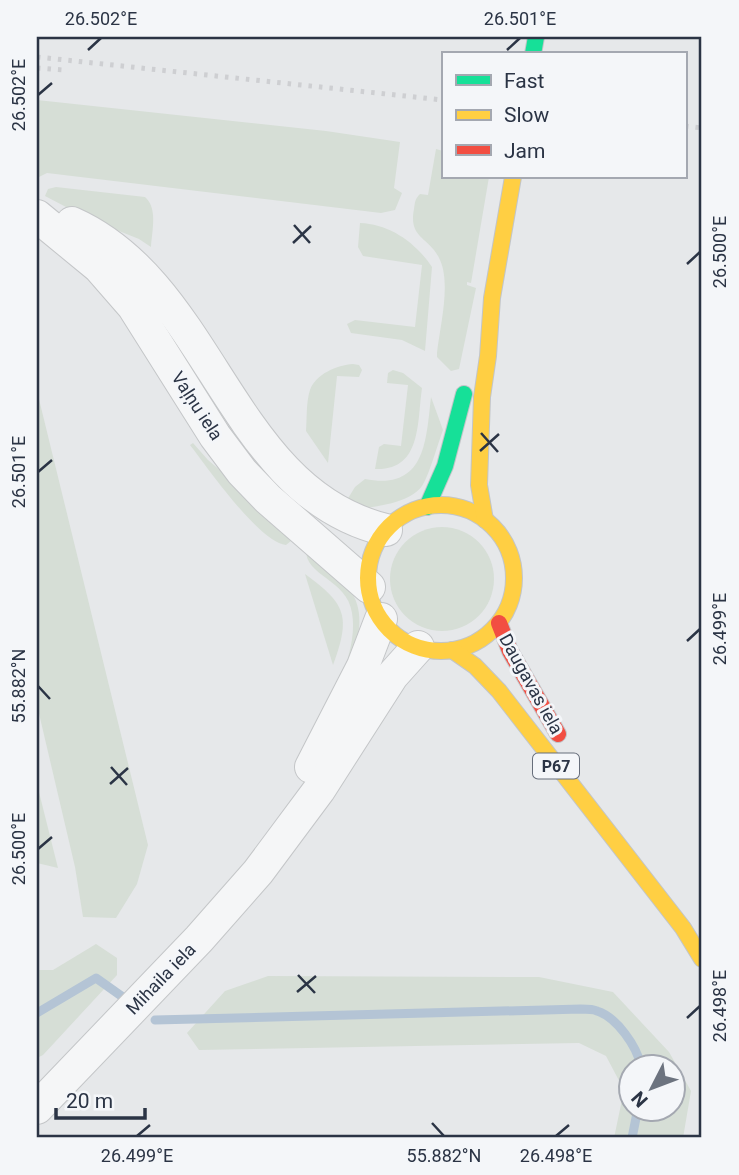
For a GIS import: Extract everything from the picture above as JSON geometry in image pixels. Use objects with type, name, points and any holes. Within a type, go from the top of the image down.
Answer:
[{"type":"main road","points":[[485,520],[480,485],[479,444],[482,397],[492,298],[513,178]]},
{"type":"main road","points":[[426,507],[439,486],[448,463],[470,370],[492,298]]},
{"type":"main road","points":[[454,506],[473,512],[485,520],[503,540],[513,565],[514,586],[511,599],[499,623],[478,641],[452,650],[418,647],[394,634],[381,619],[372,601],[369,587],[370,560],[378,541],[401,517],[426,507],[454,506]]},
{"type":"main road","name":"Daugavas iela","points":[[499,623],[510,651],[566,747]]},
{"type":"main road","name":"Daugavas iela","points":[[452,650],[475,666],[499,691],[652,889],[702,959]]},
{"type":"main road","name":"Daugavas iela","points":[[580,771],[652,889]]},
{"type":"street","name":"Vaļņu iela","points":[[37,214],[56,216],[115,250],[147,280],[176,314],[252,430],[281,467],[337,513],[362,525],[386,530]]},
{"type":"street","name":"Vaļņu iela","points":[[37,214],[99,267],[125,296],[215,436],[242,472],[268,499],[369,587]]},
{"type":"street","name":"Mihaila iela","points":[[278,842],[310,770],[363,666],[381,619]]},
{"type":"street","name":"Mihaila iela","points":[[37,1108],[199,939],[258,872],[319,790],[392,676],[418,647]]},
{"type":"shaded area","points":[[37,100],[326,131],[400,142],[394,188],[402,193],[395,210],[381,213],[47,173],[37,178]]},
{"type":"shaded area","points":[[436,149],[442,151],[442,178],[489,178],[471,283],[467,282],[467,285],[476,288],[459,369],[451,371],[437,357],[445,293],[443,270],[436,252],[417,232],[413,219],[417,197],[420,194],[428,195]]},
{"type":"shaded area","points":[[56,187],[145,197],[153,213],[151,247],[45,196],[48,189]]},
{"type":"shaded area","points":[[360,223],[382,227],[401,236],[426,258],[432,267],[425,351],[402,340],[351,333],[347,324],[355,320],[415,327],[422,265],[363,256],[358,247]]},
{"type":"shaded area","points":[[359,365],[362,370],[359,377],[337,376],[328,463],[306,431],[310,390],[322,375],[334,368]]},
{"type":"shaded area","points":[[393,370],[403,373],[422,388],[417,429],[409,453],[401,462],[375,469],[379,447],[384,444],[401,446],[408,385],[387,383],[388,373]]},
{"type":"shaded area","points":[[37,391],[148,845],[137,884],[116,918],[83,917],[75,867],[37,705]]},
{"type":"shaded area","points":[[431,397],[443,430],[422,486],[401,500],[356,509],[347,500],[355,487],[365,479],[385,481],[400,477],[411,470],[419,459],[427,430]]},
{"type":"shaded area","points":[[193,443],[208,460],[297,536],[286,545],[262,531],[221,486],[190,445]]},
{"type":"shaded area","points":[[442,527],[462,531],[485,550],[490,559],[494,579],[490,599],[471,622],[462,627],[442,631],[422,627],[399,608],[394,599],[390,579],[394,559],[413,536],[422,531]]},
{"type":"shaded area","points":[[306,550],[347,586],[356,601],[359,617],[354,652],[326,718],[349,653],[352,613],[343,592],[312,566],[307,559]]},
{"type":"shaded area","points":[[305,574],[329,594],[341,612],[342,634],[333,665]]},
{"type":"shaded area","points":[[37,784],[58,868],[37,863]]},
{"type":"shaded area","points":[[96,944],[117,958],[117,975],[43,1055],[37,1058],[37,970],[53,970]]},
{"type":"shaded area","points":[[268,976],[539,977],[613,992],[669,1052],[616,1052],[616,1075],[606,1056],[579,1043],[199,1050],[187,1033],[225,991]]},
{"type":"shaded area","points":[[686,1082],[691,1091],[686,1120]]},
{"type":"shaded area","points":[[617,1122],[686,1122],[683,1138],[614,1138]]},
{"type":"waterway","points":[[37,1013],[96,978],[127,1000]]},
{"type":"waterway","points":[[155,1020],[589,1009],[612,1019],[636,1052]]},
{"type":"waterway","points":[[632,1138],[635,1122]]},
{"type":"railway","points":[[37,57],[442,100]]},
{"type":"railway","points":[[37,68],[63,70]]},
{"type":"railway","points":[[686,126],[702,128]]},
{"type":"traffic: fast","points":[[533,52],[536,37]]},
{"type":"traffic: fast","points":[[427,507],[445,466],[464,394]]},
{"type":"traffic: slow","points":[[485,520],[479,485],[482,397],[492,298],[513,178]]},
{"type":"traffic: slow","points":[[441,505],[469,511],[493,526],[508,550],[514,578],[508,606],[493,630],[469,645],[441,651],[413,645],[389,630],[374,606],[368,578],[374,550],[389,526],[413,511],[441,505]]},
{"type":"traffic: slow","points":[[452,650],[475,666],[499,691],[683,928],[702,959]]},
{"type":"traffic: jam","points":[[499,623],[510,651],[558,734]]}]
